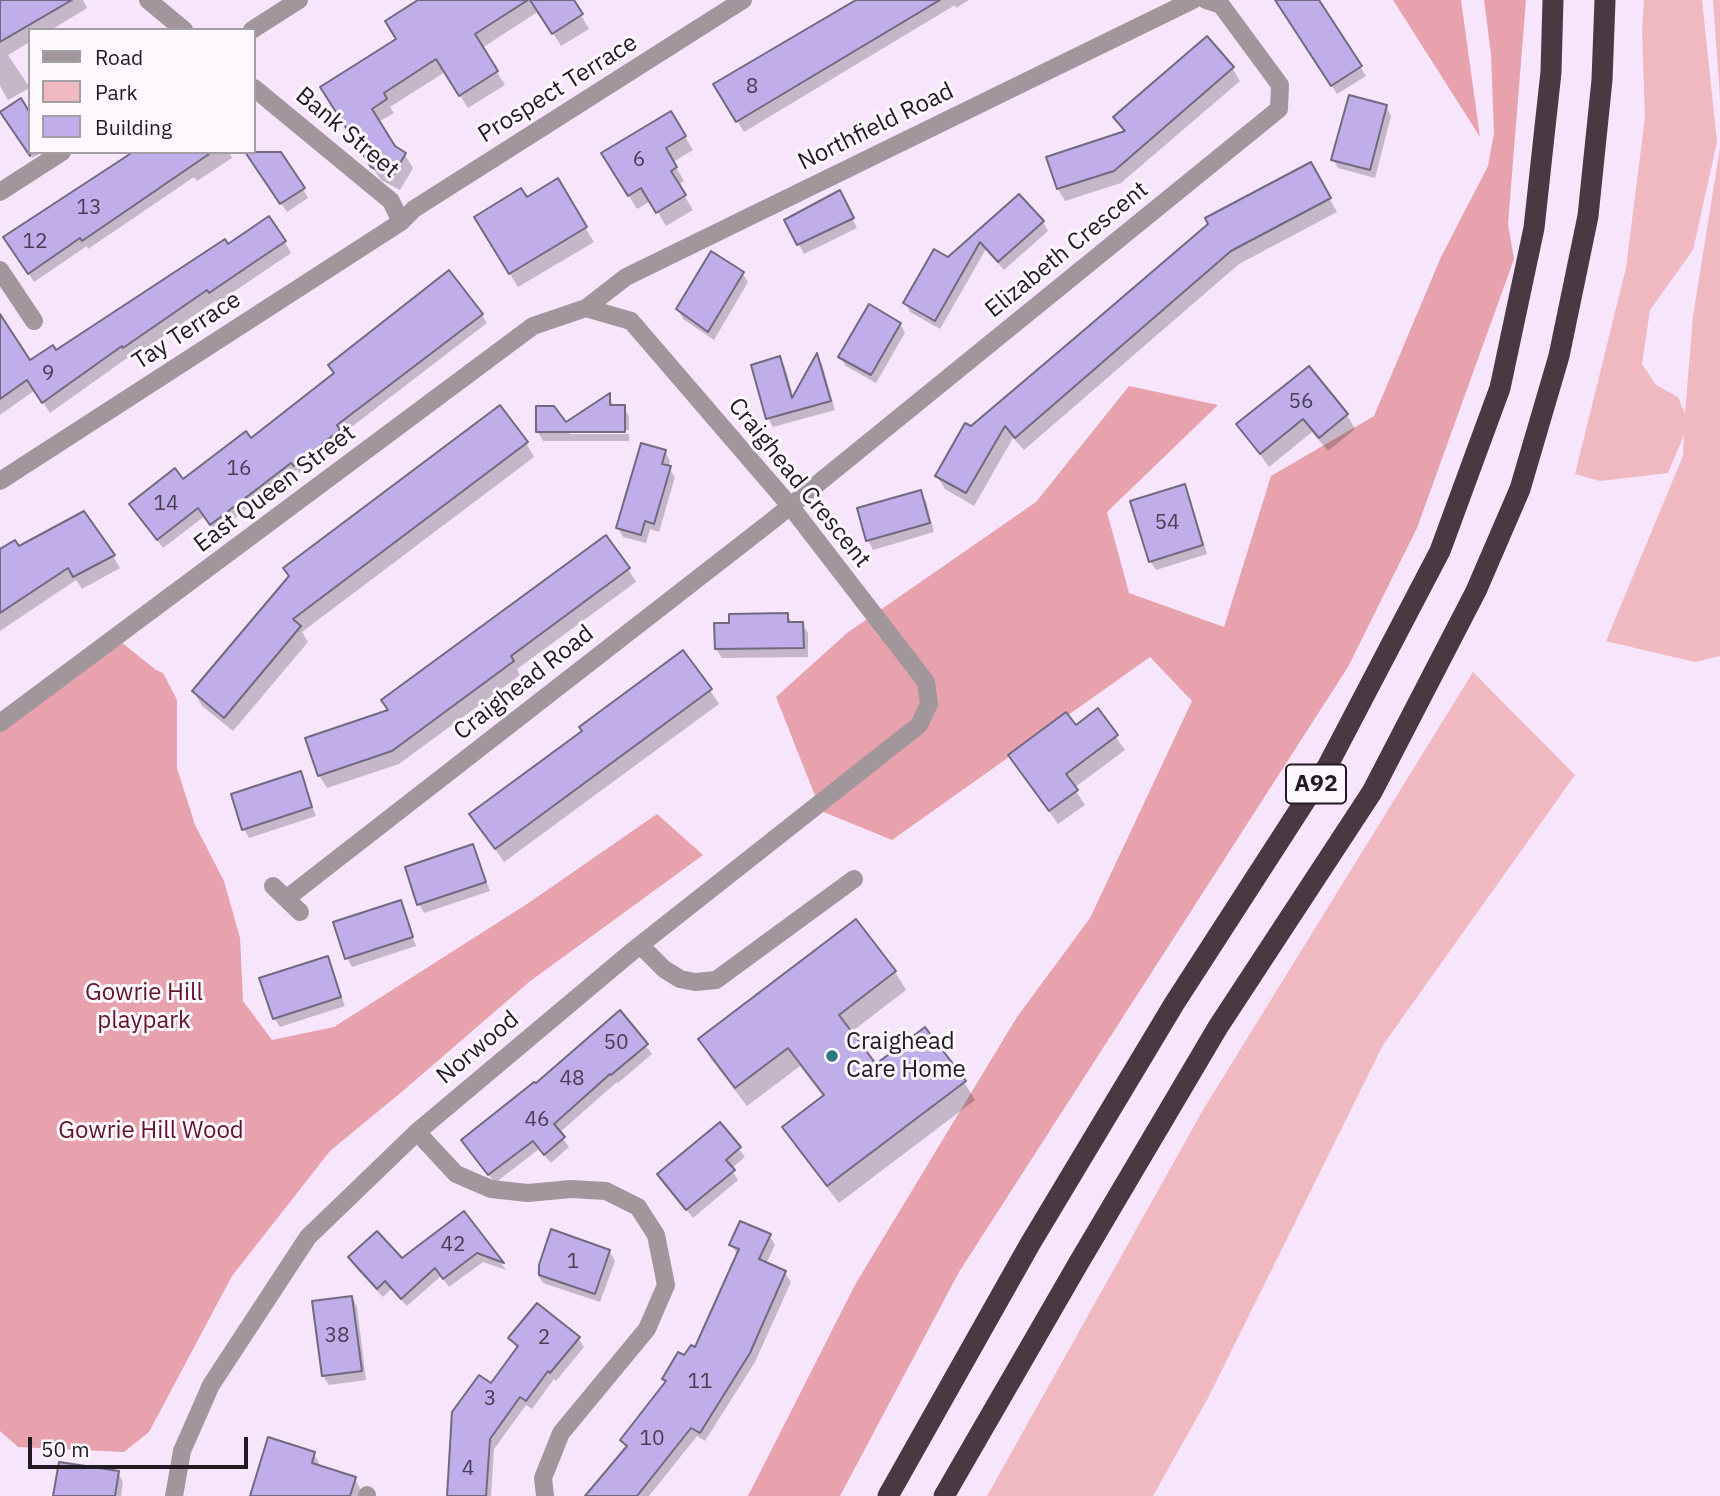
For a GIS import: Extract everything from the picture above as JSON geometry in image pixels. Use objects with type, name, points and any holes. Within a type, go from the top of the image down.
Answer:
[{"type":"highway","name":"A92","points":[[888,1496],[1030,1244],[1174,1004],[1327,767],[1440,551],[1500,388],[1534,228],[1551,72],[1553,0]]},
{"type":"highway","name":"A92","points":[[944,1496],[1218,1027],[1372,792],[1476,591],[1520,489],[1559,356],[1588,216],[1602,80],[1605,0]]},
{"type":"street","points":[[148,0],[182,28]]},
{"type":"street","points":[[255,28],[299,0]]},
{"type":"street","name":"Prospect Terrace","points":[[401,222],[414,209],[743,0]]},
{"type":"street","name":"Northfield Road","points":[[586,308],[626,277],[1193,0]]},
{"type":"street","name":"Elizabeth Crescent","points":[[790,507],[1279,109],[1280,85],[1213,3]]},
{"type":"street","name":"Bank Street","points":[[256,90],[391,201],[401,222]]},
{"type":"street","points":[[0,192],[58,154]]},
{"type":"street","name":"Tay Terrace","points":[[0,481],[401,222]]},
{"type":"street","points":[[0,270],[33,321]]},
{"type":"street","name":"Craighead Crescent","points":[[586,308],[631,321],[790,507],[926,682],[929,704],[919,724]]},
{"type":"street","name":"East Queen Street","points":[[0,723],[533,326],[586,308]]},
{"type":"street","name":"Craighead Road","points":[[287,898],[790,507]]},
{"type":"street","name":"Norwood","points":[[174,1496],[182,1451],[211,1385],[308,1237],[417,1132],[640,945],[919,724]]},
{"type":"street","points":[[640,945],[664,970],[680,979],[695,982],[716,980],[854,879]]},
{"type":"street","points":[[273,886],[300,912]]},
{"type":"street","points":[[417,1132],[456,1174],[491,1189],[528,1193],[571,1189],[606,1191],[638,1207],[656,1235],[666,1285],[647,1329],[561,1433],[543,1478],[545,1496]]},
{"type":"green space","points":[[1393,0],[1461,0],[1480,137]]},
{"type":"green space","points":[[1484,0],[1526,0],[1508,224],[1514,259],[1417,528],[1348,667],[959,1272],[840,1496],[748,1496],[856,1283],[1017,1017],[1090,918],[1192,701],[1150,657],[892,840],[821,811],[776,697],[847,633],[1036,502],[1129,386],[1218,405],[1107,512],[1129,593],[1224,627],[1271,476],[1374,416],[1441,257],[1488,166],[1494,133],[1491,54]]},
{"type":"green space","points":[[1644,0],[1702,0],[1717,142],[1693,250],[1650,310],[1642,364],[1656,385],[1678,397],[1685,414],[1693,316],[1720,148],[1720,656],[1695,662],[1606,641],[1683,456],[1684,435],[1668,473],[1600,481],[1575,474],[1626,268],[1645,117],[1642,31]]},
{"type":"green space","points":[[1713,0],[1720,0],[1720,98]]},
{"type":"green space","name":"Gowrie Hill Wood","points":[[116,638],[163,673],[177,700],[177,768],[195,825],[224,881],[240,938],[243,1001],[272,1040],[334,1027],[527,904],[657,814],[703,855],[529,982],[330,1151],[232,1276],[149,1432],[124,1452],[18,1447],[0,1431],[0,724]]},
{"type":"green space","points":[[1473,672],[1575,775],[1383,1045],[1208,1398],[1153,1496],[987,1496],[1203,1110]]},
{"type":"building","points":[[0,0],[72,0],[0,42]]},
{"type":"building","points":[[418,0],[528,0],[475,34],[498,71],[459,96],[436,59],[384,93],[387,99],[372,109],[395,146],[406,153],[392,177],[371,167],[320,87],[396,39],[385,21]]},
{"type":"building","points":[[530,0],[574,0],[583,14],[552,34]]},
{"type":"building","points":[[856,0],[940,0],[736,122],[713,84]]},
{"type":"building","points":[[1275,0],[1319,0],[1362,66],[1331,86]]},
{"type":"building","points":[[1207,36],[1234,67],[1114,171],[1057,189],[1046,157],[1125,131],[1113,117]]},
{"type":"building","points":[[1349,95],[1387,105],[1370,170],[1331,160]]},
{"type":"building","points":[[21,98],[28,110],[28,153],[0,112]]},
{"type":"building","points":[[671,111],[686,136],[666,148],[677,167],[671,171],[686,195],[656,213],[641,188],[628,196],[601,153]]},
{"type":"building","points":[[281,152],[305,188],[280,204],[246,154]]},
{"type":"building","points":[[130,154],[209,154],[82,241],[80,238],[28,274],[3,237]]},
{"type":"building","points":[[1311,162],[1331,198],[1231,251],[1015,438],[1005,426],[966,493],[935,476],[965,423],[971,426],[1083,331],[1208,224],[1205,218]]},
{"type":"building","points":[[558,178],[587,227],[509,274],[474,217],[521,188],[527,197]]},
{"type":"building","points":[[840,190],[854,218],[797,245],[784,220]]},
{"type":"building","points":[[1019,194],[1044,221],[998,262],[980,242],[935,321],[903,303],[934,249],[948,257]]},
{"type":"building","points":[[269,216],[286,241],[209,293],[207,290],[123,348],[122,346],[42,403],[27,380],[0,399],[0,314],[30,360],[53,345],[56,350],[225,239],[228,244]]},
{"type":"building","points":[[711,251],[744,272],[708,332],[676,309]]},
{"type":"building","points":[[449,270],[483,314],[337,425],[340,430],[294,466],[291,463],[210,525],[198,508],[157,540],[129,504],[175,468],[183,479],[246,431],[251,438],[334,373],[328,365]]},
{"type":"building","points":[[869,304],[901,323],[871,375],[838,357]]},
{"type":"building","points":[[817,353],[831,401],[766,419],[751,365],[780,356],[792,398]]},
{"type":"building","points":[[1309,366],[1348,414],[1319,438],[1303,419],[1260,454],[1236,424]]},
{"type":"building","points":[[610,393],[610,405],[625,405],[625,432],[536,432],[536,406],[554,406],[566,422]]},
{"type":"building","points":[[500,405],[528,442],[293,619],[301,626],[224,718],[192,691],[289,576],[283,568]]},
{"type":"building","points":[[641,443],[666,450],[662,464],[671,466],[654,524],[645,521],[641,535],[616,528]]},
{"type":"building","points":[[1185,484],[1203,545],[1149,562],[1130,501]]},
{"type":"building","points":[[921,490],[930,523],[866,541],[857,508]]},
{"type":"building","points":[[84,511],[115,555],[73,577],[68,568],[0,613],[0,549],[15,540],[19,546]]},
{"type":"building","points":[[606,535],[630,568],[511,656],[514,661],[392,751],[318,776],[305,738],[388,710],[381,700]]},
{"type":"building","points":[[788,613],[788,622],[803,622],[804,648],[715,649],[714,623],[729,623],[729,614]]},
{"type":"building","points":[[683,650],[712,689],[495,849],[469,814],[582,731],[579,727]]},
{"type":"building","points":[[1098,708],[1118,735],[1066,774],[1078,790],[1049,811],[1008,755],[1066,712],[1076,725]]},
{"type":"building","points":[[301,771],[312,807],[242,830],[231,794]]},
{"type":"building","points":[[473,844],[486,882],[417,905],[405,867]]},
{"type":"building","points":[[401,900],[413,937],[345,959],[333,922]]},
{"type":"building","name":"Craighead Care Home","points":[[856,919],[896,971],[839,1015],[876,1064],[925,1027],[966,1081],[827,1186],[782,1127],[824,1095],[788,1048],[735,1088],[698,1039]]},
{"type":"building","points":[[328,956],[341,997],[273,1019],[259,978]]},
{"type":"building","points":[[620,1010],[648,1044],[554,1124],[565,1137],[544,1155],[533,1141],[488,1175],[461,1140],[536,1083]]},
{"type":"building","points":[[720,1122],[741,1147],[726,1160],[735,1170],[686,1210],[657,1174]]},
{"type":"building","points":[[464,1211],[504,1263],[477,1253],[443,1279],[435,1268],[401,1299],[385,1281],[377,1289],[348,1257],[377,1231],[402,1258]]},
{"type":"building","points":[[740,1221],[771,1234],[759,1259],[786,1271],[750,1353],[700,1433],[691,1428],[637,1496],[585,1496],[627,1446],[620,1440],[666,1381],[662,1379],[678,1352],[684,1355],[691,1345],[695,1347],[739,1249],[729,1245]]},
{"type":"building","points":[[551,1229],[610,1250],[595,1294],[539,1275],[539,1265]]},
{"type":"building","points":[[352,1296],[362,1371],[322,1376],[312,1301]]},
{"type":"building","points":[[537,1303],[580,1337],[550,1373],[548,1371],[526,1401],[520,1397],[490,1439],[486,1496],[447,1496],[452,1412],[479,1375],[491,1383],[518,1346],[508,1338]]},
{"type":"building","points":[[268,1437],[315,1452],[312,1463],[356,1477],[350,1496],[250,1496]]},
{"type":"building","points":[[59,1462],[119,1471],[115,1496],[53,1496]]},
{"type":"place","name":"Craighead Care Home","points":[[832,1056]]},
{"type":"park label","name":"Gowrie Hill playpark","points":[[144,1007]]}]
